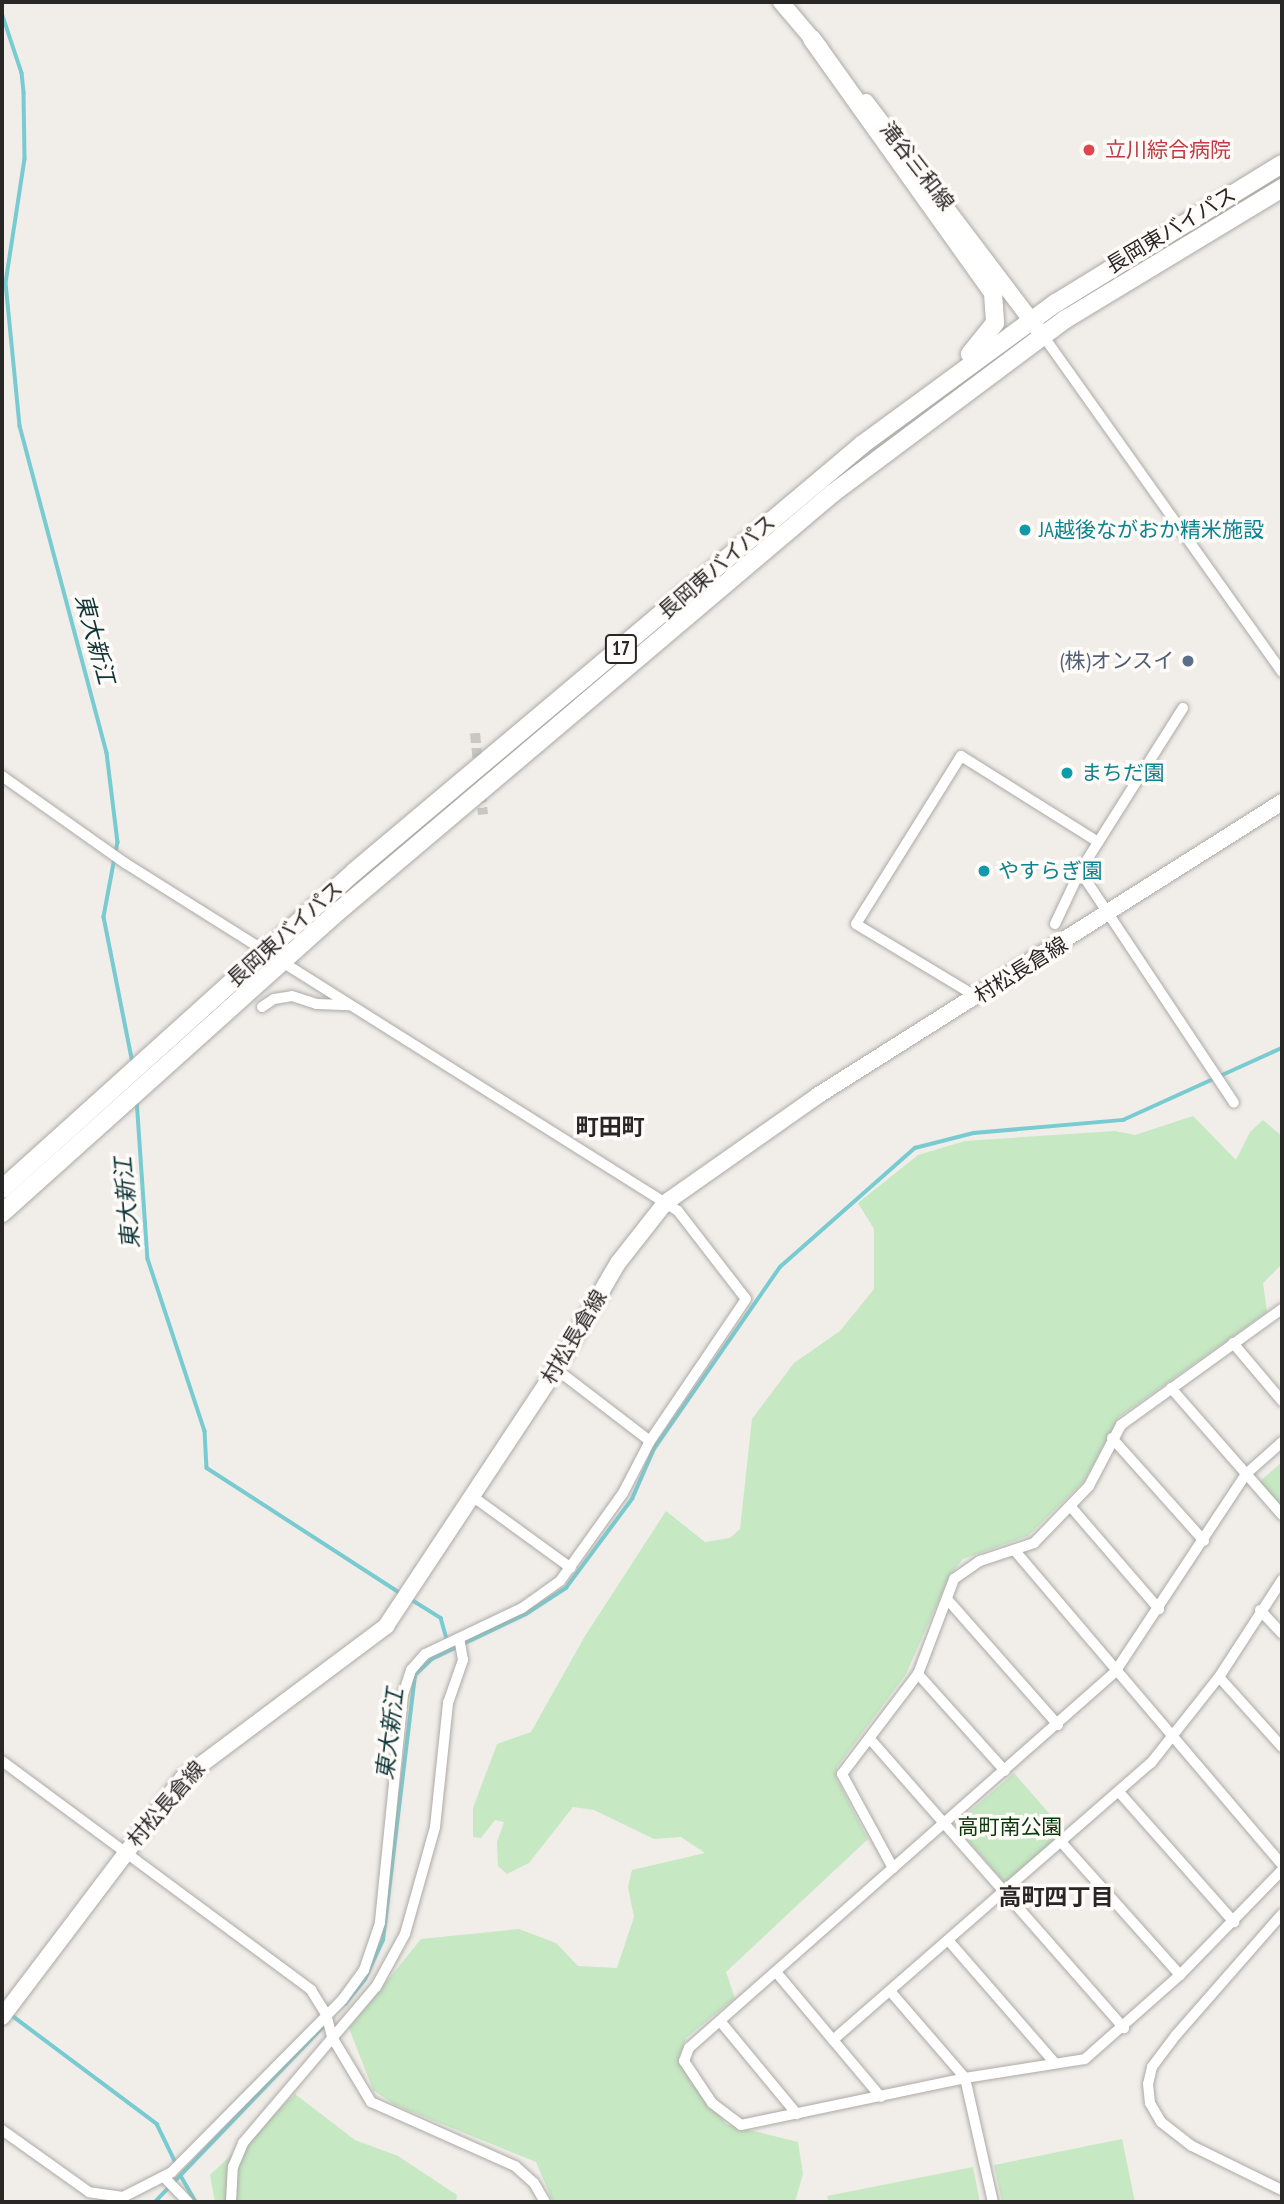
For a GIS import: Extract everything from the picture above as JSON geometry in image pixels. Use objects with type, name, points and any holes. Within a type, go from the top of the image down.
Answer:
[{"type":"highway","points":[[813,39],[986,281],[997,309],[995,323],[981,346],[930,382],[863,444]]},
{"type":"highway","name":"長岡東バイパス","points":[[2,1189],[265,951],[863,444],[1113,265],[1282,164]]},
{"type":"highway","name":"長岡東バイパス","points":[[2,1213],[282,962],[833,494],[1076,312],[1282,188]]},
{"type":"main road","name":"滝谷三和線","points":[[781,2],[909,153],[1044,337]]},
{"type":"main road","name":"村松長倉線","points":[[2,2017],[125,1851],[200,1762],[346,1659],[386,1626],[556,1368],[618,1263],[665,1203],[817,1096],[1109,915],[1282,802]]},
{"type":"street","points":[[1044,337],[1282,673]]},
{"type":"street","points":[[1055,924],[1080,872],[1183,708]]},
{"type":"street","points":[[977,997],[856,924],[961,756],[1098,842]]},
{"type":"street","points":[[2,776],[125,863],[665,1203],[690,1225],[746,1299],[650,1441],[623,1493],[571,1568],[522,1608],[425,1654],[406,1679],[377,1940],[355,1984],[214,2132],[164,2177],[123,2197],[103,2198],[2,2130]]},
{"type":"street","points":[[1080,872],[1234,1103]]},
{"type":"street","points":[[262,1007],[283,996],[317,1004],[350,1005]]},
{"type":"street","points":[[893,1868],[842,1774],[919,1674],[954,1579],[965,1569],[1034,1543],[1090,1486],[1112,1438],[1121,1425],[1282,1309]]},
{"type":"street","points":[[1233,1343],[1282,1401]]},
{"type":"street","points":[[556,1368],[650,1441]]},
{"type":"street","points":[[1171,1388],[1282,1515]]},
{"type":"street","points":[[1112,1438],[1204,1541]]},
{"type":"street","points":[[1282,1442],[1246,1474],[1115,1672],[1058,1726],[689,2048],[684,2061],[712,2103],[741,2125],[965,2078],[1085,2059],[1124,2028],[1180,1975],[1282,1870]]},
{"type":"street","points":[[472,1496],[571,1568]]},
{"type":"street","points":[[1071,1507],[1159,1609]]},
{"type":"street","points":[[1016,1552],[1115,1672],[1176,1737],[1282,1864]]},
{"type":"street","points":[[833,2040],[1062,1843],[1176,1737],[1282,1580]]},
{"type":"street","points":[[947,1599],[1058,1726]]},
{"type":"street","points":[[1260,1610],[1282,1634]]},
{"type":"street","points":[[231,2202],[233,2167],[243,2143],[376,1987],[405,1934],[436,1827],[449,1703],[463,1660],[459,1638]]},
{"type":"street","points":[[919,1674],[1005,1771]]},
{"type":"street","points":[[1219,1677],[1282,1747]]},
{"type":"street","points":[[870,1739],[1124,2028]]},
{"type":"street","points":[[2,1761],[311,1990],[326,2014],[332,2037],[371,2102],[514,2166],[534,2183],[545,2202]]},
{"type":"street","points":[[1119,1792],[1234,1922]]},
{"type":"street","points":[[1062,1843],[1180,1975]]},
{"type":"street","points":[[1282,1914],[1176,2035],[1152,2067],[1148,2084],[1150,2103],[1161,2122],[1192,2146],[1282,2190]]},
{"type":"street","points":[[948,1940],[1055,2063]]},
{"type":"street","points":[[776,1972],[881,2097]]},
{"type":"street","points":[[890,1991],[965,2078],[993,2202]]},
{"type":"street","points":[[720,2021],[797,2113]]},
{"type":"street","points":[[164,2177],[188,2202]]},
{"type":"green space","points":[[1193,1116],[1236,1160],[1250,1132],[1263,1120],[1282,1136],[1282,1264],[1263,1283],[1267,1312],[1119,1417],[1084,1481],[1028,1536],[963,1559],[950,1575],[906,1674],[837,1767],[836,1778],[868,1839],[726,1972],[735,1998],[686,2038],[679,2057],[684,2070],[726,2124],[798,2142],[803,2174],[795,2202],[553,2202],[536,2162],[395,2105],[373,2090],[349,2028],[421,1939],[519,1929],[556,1943],[578,1966],[617,1968],[634,1917],[628,1887],[632,1870],[705,1853],[681,1837],[654,1839],[594,1810],[573,1807],[529,1863],[507,1874],[498,1866],[497,1842],[504,1822],[495,1820],[481,1838],[473,1837],[473,1808],[497,1744],[531,1732],[585,1636],[666,1511],[705,1542],[730,1538],[740,1529],[752,1419],[794,1363],[840,1331],[874,1289],[874,1229],[858,1203],[918,1155],[965,1141],[1115,1131],[1135,1135]]},
{"type":"green space","points":[[1282,1462],[1282,1511],[1258,1483]]},
{"type":"green space","name":"高町南公園","points":[[1014,1773],[1065,1831],[1005,1883],[954,1825]]},
{"type":"green space","points":[[295,2094],[355,2140],[398,2156],[457,2195],[456,2202],[215,2202],[210,2175]]},
{"type":"green space","points":[[1122,2139],[1135,2202],[1002,2202],[994,2165]]},
{"type":"green space","points":[[973,2167],[980,2202],[829,2202],[827,2196]]},
{"type":"waterway","name":"東大新江","points":[[2,13],[22,73],[24,93],[25,159],[6,283],[20,426],[107,753],[118,842],[104,917],[133,1064]]},
{"type":"waterway","points":[[345,2004],[365,1979],[383,1940],[415,1675],[432,1659],[526,1614],[566,1588],[632,1499],[654,1449],[780,1267],[915,1148],[974,1133],[1123,1120],[1282,1048]]},
{"type":"waterway","name":"東大新江","points":[[137,1099],[148,1259],[205,1431],[207,1468],[402,1594]]},
{"type":"waterway","name":"東大新江","points":[[409,1598],[441,1618],[450,1650]]},
{"type":"waterway","points":[[2,1991],[3,2006]]},
{"type":"waterway","points":[[10,2014],[157,2124],[177,2165]]},
{"type":"waterway","name":"東大新江","points":[[155,2202],[325,2025]]},
{"type":"waterway","points":[[181,2176],[196,2202]]},
{"type":"tunnel","points":[[475,733],[483,815]]},
{"type":"place","name":"立川綜合病院","points":[[1089,150]]},
{"type":"place","name":"JA越後ながおか精米施設","points":[[1025,530]]},
{"type":"place","name":"(株)オンスイ","points":[[1188,661]]},
{"type":"place","name":"まちだ園","points":[[1067,773]]},
{"type":"place","name":"やすらぎ園","points":[[984,871]]},
{"type":"district","name":"町田町","points":[[610,1127]]},
{"type":"district","name":"高町四丁目","points":[[1056,1897]]}]
